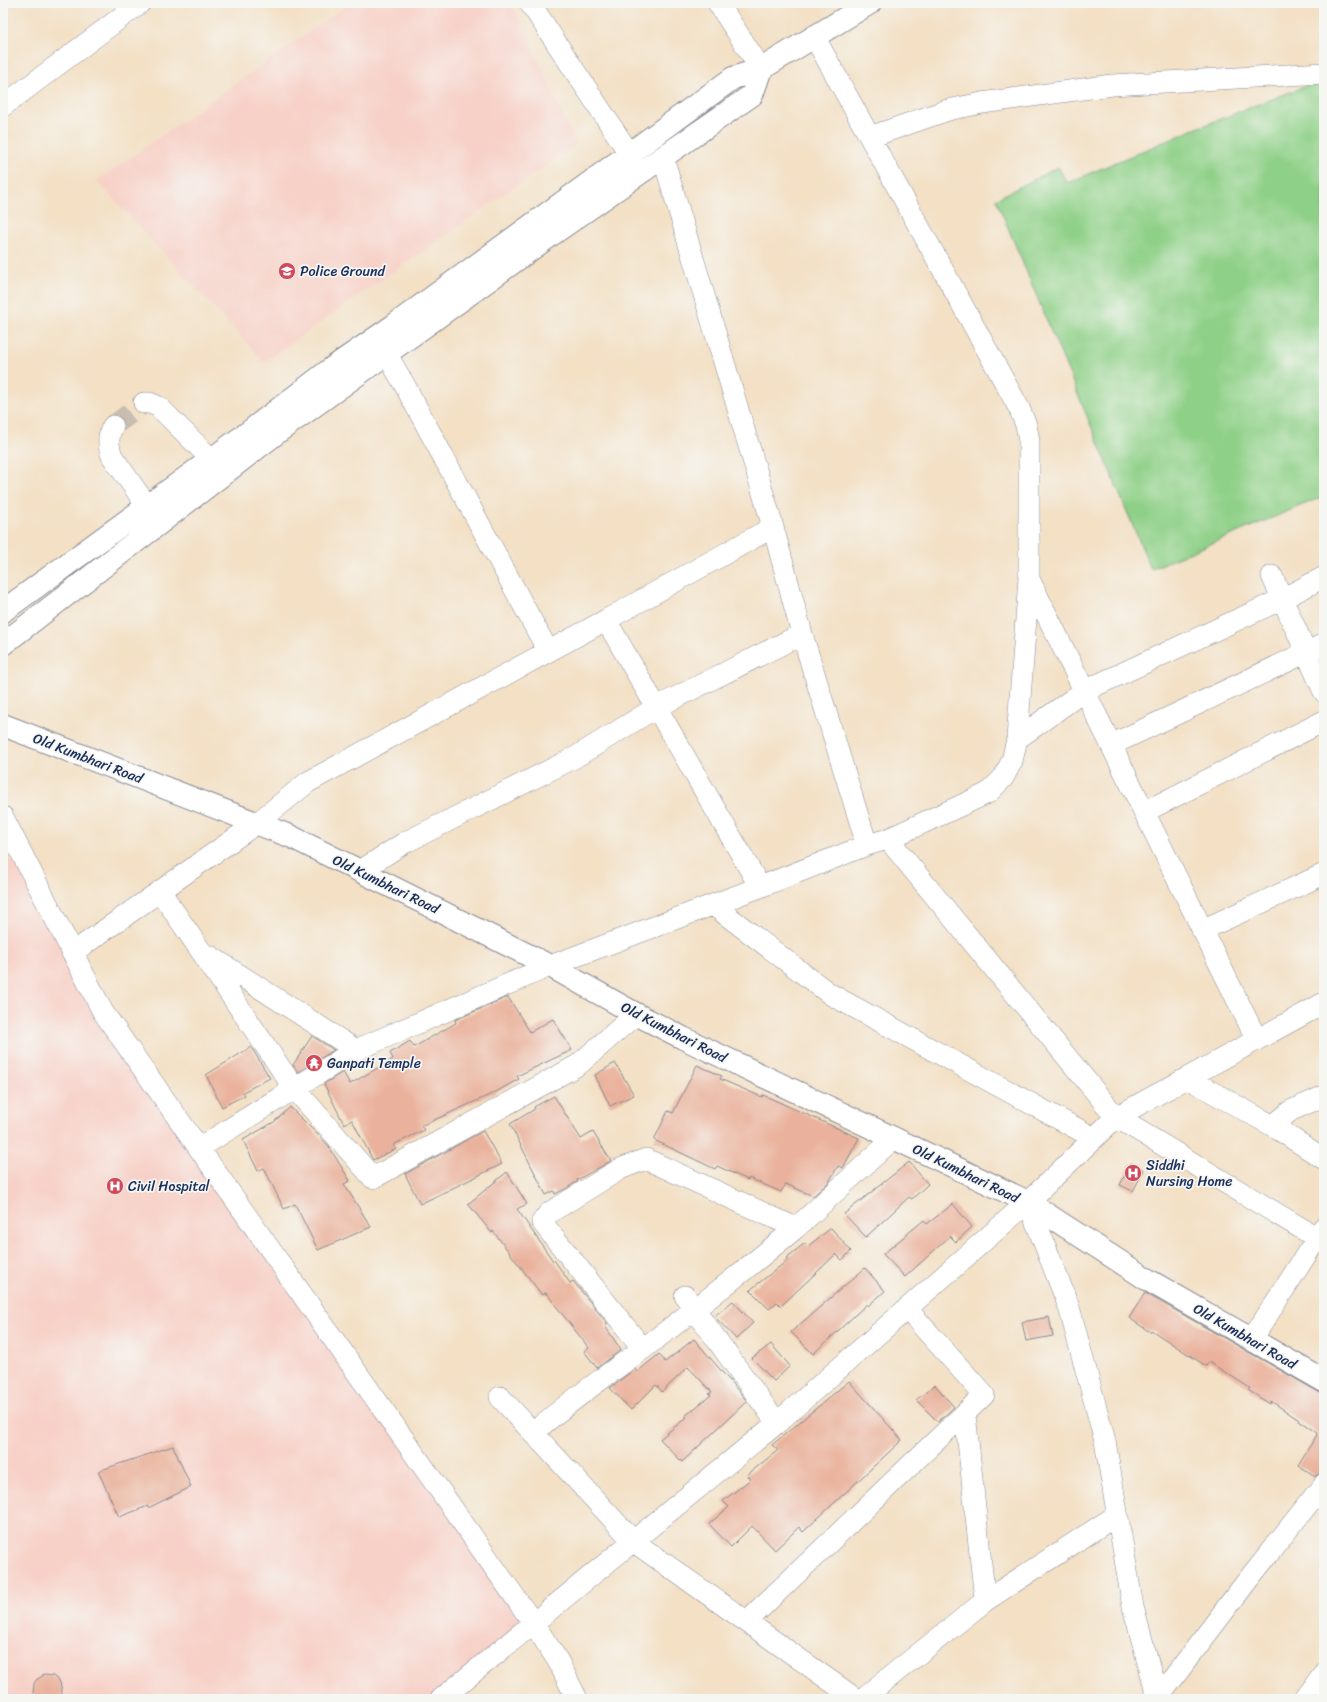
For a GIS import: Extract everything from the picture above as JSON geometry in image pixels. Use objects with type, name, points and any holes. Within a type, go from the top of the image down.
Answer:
[{"type":"main road","points":[[3,611],[211,459],[332,368],[393,326],[629,152],[733,78],[761,69],[858,6]]},
{"type":"main road","points":[[3,644],[278,432],[386,353],[752,95],[761,69]]},
{"type":"main road","name":"Old Kumbhari Road","points":[[3,725],[292,837],[550,966],[636,1014],[683,1038],[1028,1202],[1148,1280],[1324,1381]]},
{"type":"street","points":[[3,106],[140,3]]},
{"type":"street","points":[[530,3],[629,152]]},
{"type":"street","points":[[718,3],[761,69]]},
{"type":"street","points":[[199,1148],[356,1050],[550,966],[867,845],[888,839],[988,793],[1003,778],[1012,761],[1017,739],[1029,578],[1029,442],[1026,425],[1019,408],[814,36]]},
{"type":"street","points":[[870,137],[948,110],[990,102],[1112,85],[1324,73]]},
{"type":"street","points":[[663,157],[773,527],[802,634],[867,845]]},
{"type":"street","points":[[386,353],[548,651]]},
{"type":"street","points":[[144,403],[150,402],[159,406],[211,459]]},
{"type":"street","points":[[113,426],[109,432],[109,449],[112,456],[147,506]]},
{"type":"street","points":[[72,953],[257,823],[308,782],[606,620],[773,527]]},
{"type":"street","points":[[1272,576],[1282,599],[1315,648],[1324,692]]},
{"type":"street","points":[[1017,739],[1084,691],[1282,599],[1324,577]]},
{"type":"street","points":[[1029,578],[1257,1040]]},
{"type":"street","points":[[606,620],[760,887]]},
{"type":"street","points":[[360,871],[404,843],[574,758],[656,707],[802,634]]},
{"type":"street","points":[[1111,745],[1315,648]]},
{"type":"street","points":[[1144,812],[1324,721]]},
{"type":"street","points":[[3,817],[103,1012],[534,1624],[558,1661],[577,1699]]},
{"type":"street","points":[[888,839],[1116,1116],[1322,1236],[1252,1339]]},
{"type":"street","points":[[1202,930],[1324,874]]},
{"type":"street","points":[[160,891],[294,1088],[373,1178],[578,1066],[636,1014]]},
{"type":"street","points":[[713,905],[830,994],[1094,1138]]},
{"type":"street","points":[[202,952],[356,1050]]},
{"type":"street","points":[[441,1699],[461,1693],[534,1624],[777,1423],[1028,1202],[1116,1116],[1324,1003]]},
{"type":"street","points":[[1187,1078],[1273,1126],[1324,1158]]},
{"type":"street","points":[[1273,1126],[1290,1111],[1324,1096]]},
{"type":"street","points":[[533,1433],[556,1412],[643,1349],[690,1303],[796,1228],[894,1138]]},
{"type":"street","points":[[643,1349],[542,1222],[549,1213],[620,1169],[646,1159],[796,1228]]},
{"type":"street","points":[[1028,1202],[1069,1307],[1105,1442],[1133,1607],[1158,1699]]},
{"type":"street","points":[[690,1303],[777,1423]]},
{"type":"street","points":[[747,1621],[984,1395],[907,1309]]},
{"type":"street","points":[[500,1397],[634,1542],[856,1699]]},
{"type":"street","points":[[965,1413],[986,1601]]},
{"type":"street","points":[[1158,1699],[1247,1581],[1324,1484]]},
{"type":"street","points":[[862,1699],[986,1601],[1118,1514]]},
{"type":"street","points":[[1305,1699],[1324,1674]]},
{"type":"shaded area","name":"Police Ground","points":[[350,3],[512,3],[576,144],[264,362],[97,181]]},
{"type":"shaded area","name":"Civil Hospital","points":[[3,855],[28,870],[103,1012],[534,1624],[433,1699],[3,1699]]},
{"type":"green space","points":[[1316,82],[1324,99],[1324,496],[1151,569],[996,199],[1058,167],[1067,183],[1192,130]]},
{"type":"building","points":[[508,997],[530,1032],[553,1019],[572,1050],[517,1076],[519,1079],[494,1093],[421,1126],[424,1130],[393,1145],[396,1149],[373,1160],[352,1120],[344,1124],[324,1084],[343,1072],[350,1084],[393,1059],[390,1053],[410,1041],[414,1047],[456,1023],[455,1020]]},
{"type":"building","points":[[312,1036],[334,1050],[298,1072],[293,1065]]},
{"type":"building","points":[[251,1047],[270,1078],[243,1092],[245,1095],[222,1107],[206,1075]]},
{"type":"building","points":[[615,1063],[634,1095],[610,1106],[595,1075]]},
{"type":"building","points":[[697,1065],[722,1076],[720,1079],[762,1097],[763,1095],[859,1138],[843,1168],[838,1166],[829,1182],[813,1196],[786,1184],[781,1192],[749,1178],[748,1180],[717,1166],[715,1169],[654,1140],[668,1111],[673,1113]]},
{"type":"building","points":[[554,1096],[581,1139],[593,1132],[611,1161],[577,1180],[578,1181],[567,1188],[555,1194],[554,1191],[546,1195],[510,1124],[535,1109],[534,1107]]},
{"type":"building","points":[[290,1107],[328,1145],[350,1181],[344,1184],[371,1227],[318,1250],[295,1204],[284,1209],[264,1168],[258,1171],[243,1140],[274,1122]]},
{"type":"building","points":[[483,1131],[502,1164],[420,1204],[405,1174]]},
{"type":"building","points":[[909,1162],[928,1184],[912,1199],[909,1197],[866,1237],[844,1214]]},
{"type":"building","points":[[1131,1163],[1144,1170],[1133,1191],[1120,1185]]},
{"type":"building","points":[[507,1172],[527,1204],[517,1209],[570,1283],[573,1281],[608,1324],[605,1326],[621,1350],[597,1368],[584,1351],[589,1348],[546,1293],[542,1295],[493,1231],[492,1233],[468,1204]]},
{"type":"building","points":[[953,1204],[972,1227],[956,1242],[950,1236],[905,1277],[883,1254],[924,1220],[927,1224]]},
{"type":"building","points":[[831,1228],[851,1251],[842,1260],[836,1254],[781,1306],[777,1302],[769,1309],[750,1290],[788,1260],[786,1258],[805,1243],[808,1246]]},
{"type":"building","points":[[865,1268],[885,1291],[868,1306],[867,1304],[813,1354],[791,1332]]},
{"type":"building","points":[[1145,1293],[1324,1395],[1323,1472],[1315,1476],[1298,1465],[1318,1433],[1271,1401],[1270,1404],[1248,1390],[1250,1388],[1209,1362],[1206,1366],[1151,1330],[1150,1332],[1129,1318]]},
{"type":"building","points":[[733,1301],[753,1323],[736,1339],[714,1316]]},
{"type":"building","points":[[1049,1317],[1053,1336],[1026,1341],[1022,1322]]},
{"type":"building","points":[[694,1339],[747,1401],[682,1462],[660,1439],[687,1417],[685,1416],[711,1395],[709,1394],[712,1392],[688,1367],[662,1392],[656,1385],[631,1410],[610,1388],[635,1369],[637,1372],[659,1354],[665,1362]]},
{"type":"building","points":[[771,1344],[790,1366],[774,1381],[752,1358]]},
{"type":"building","points":[[849,1381],[902,1440],[803,1532],[799,1527],[775,1550],[752,1526],[731,1547],[709,1524],[729,1507],[723,1501],[751,1479],[747,1475],[778,1450],[772,1445]]},
{"type":"building","points":[[935,1385],[954,1407],[938,1422],[916,1400]]},
{"type":"building","points":[[173,1446],[191,1487],[148,1508],[148,1506],[119,1517],[98,1471]]},
{"type":"building","points":[[44,1675],[53,1676],[60,1682],[62,1692],[60,1699],[36,1699],[33,1693],[34,1684],[36,1680]]},
{"type":"tunnel","points":[[113,426],[144,403]]},
{"type":"place","name":"Police Ground","points":[[287,271]]},
{"type":"place","name":"Ganpati Temple","points":[[314,1063]]},
{"type":"place","name":"Siddhi Nursing Home","points":[[1133,1173]]},
{"type":"place","name":"Civil Hospital","points":[[115,1186]]}]
